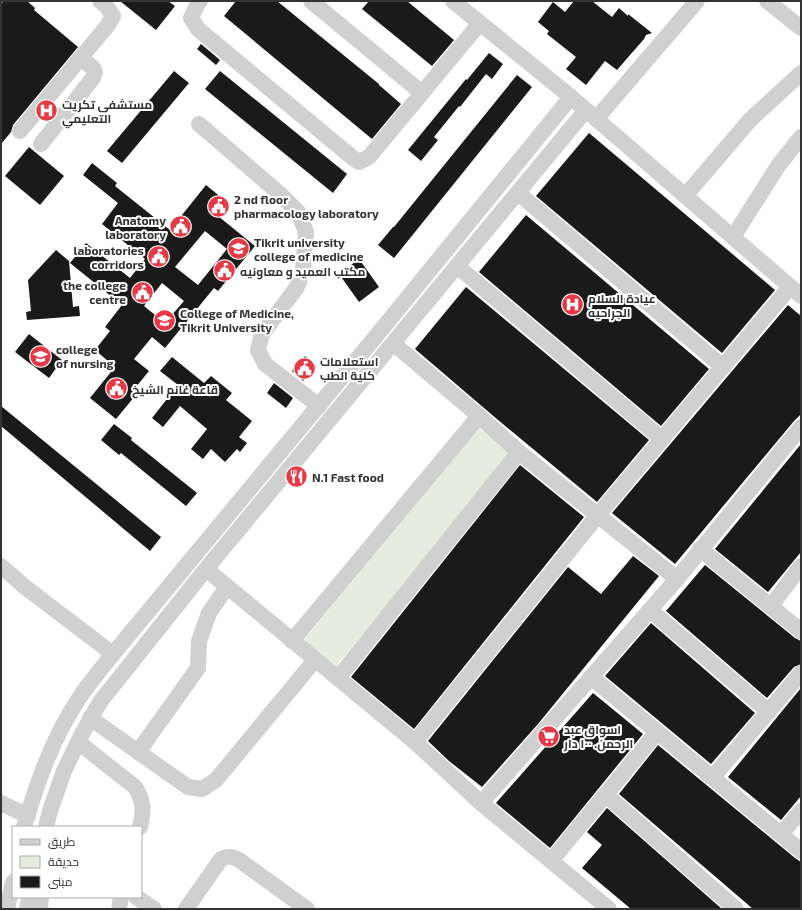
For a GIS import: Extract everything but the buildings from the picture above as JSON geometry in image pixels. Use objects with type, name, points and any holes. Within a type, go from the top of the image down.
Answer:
[{"type":"street","points":[[20,132],[108,25],[113,16],[107,7],[100,1]]},
{"type":"street","points":[[200,1],[191,18],[198,29],[359,162],[369,157],[480,23]]},
{"type":"street","points":[[311,1],[422,93]]},
{"type":"street","points":[[415,742],[598,515],[662,439],[723,367],[796,291],[591,114],[453,1]]},
{"type":"street","points":[[53,826],[90,718],[100,702],[121,675],[206,569],[518,193],[697,1]]},
{"type":"street","points":[[767,1],[801,28]]},
{"type":"street","points":[[41,144],[93,78],[95,72],[93,68],[81,58]]},
{"type":"street","points":[[685,196],[750,120],[801,73]]},
{"type":"street","points":[[1,803],[26,822],[40,775],[68,716],[109,658],[319,406],[571,98]]},
{"type":"street","points":[[199,124],[274,189],[298,212],[306,232],[303,270],[297,288],[262,334],[258,350],[265,364],[319,406]]},
{"type":"street","points":[[733,237],[778,166],[801,138]]},
{"type":"street","points":[[518,193],[723,367]]},
{"type":"street","points":[[457,266],[662,439]]},
{"type":"street","points":[[394,344],[480,416],[520,452],[677,579]]},
{"type":"street","points":[[292,641],[480,416]]},
{"type":"street","points":[[482,803],[677,579],[801,427]]},
{"type":"street","points":[[284,447],[298,459]]},
{"type":"street","points":[[338,678],[520,452]]},
{"type":"street","points":[[700,549],[801,631]]},
{"type":"street","points":[[1,566],[109,658],[121,675]]},
{"type":"street","points":[[771,606],[801,566]]},
{"type":"street","points":[[206,569],[415,742],[482,803],[610,909]]},
{"type":"street","points":[[138,752],[198,668],[199,641],[209,613],[228,587]]},
{"type":"street","points":[[650,610],[769,712]]},
{"type":"street","points":[[90,718],[188,787],[202,789],[216,780],[315,660]]},
{"type":"street","points":[[713,777],[801,673]]},
{"type":"street","points":[[591,677],[801,851]]},
{"type":"street","points":[[551,861],[606,796],[657,732]]},
{"type":"street","points":[[46,826],[60,782],[82,745]]},
{"type":"street","points":[[82,745],[135,787],[141,797],[143,809],[140,826]]},
{"type":"street","points":[[606,796],[736,909]]},
{"type":"street","points":[[781,834],[801,811]]},
{"type":"street","points":[[186,909],[217,864],[221,859],[226,857],[233,857],[238,860],[307,909]]},
{"type":"street","points":[[7,909],[12,886]]},
{"type":"street","points":[[27,909],[29,898]]},
{"type":"street","points":[[40,909],[41,898]]},
{"type":"street","points":[[119,909],[121,898]]},
{"type":"street","points":[[138,898],[154,909]]},
{"type":"green space","points":[[479,428],[512,454],[336,666],[304,640]]},
{"type":"place","name":"مستشفى تكريت التعليمي","points":[[46,111]]},
{"type":"place","name":"2 nd floor pharmacology laboratory","points":[[219,206]]},
{"type":"place","name":"Anatomy laboratory","points":[[181,227]]},
{"type":"place","name":"Tikrit university college of medicine","points":[[238,249]]},
{"type":"place","name":"laboratories corridors","points":[[159,257]]},
{"type":"place","name":"مكتب العميد و معاونيه","points":[[224,271]]},
{"type":"place","name":"the college centre","points":[[142,292]]},
{"type":"place","name":"عيادة السلام الجراحيه","points":[[572,305]]},
{"type":"place","name":"College of Medicine, Tikrit University","points":[[164,320]]},
{"type":"place","name":"college of nursing","points":[[40,356]]},
{"type":"place","name":"استعلامات كلية الطب","points":[[304,368]]},
{"type":"place","name":"قاعة غانم الشيخ","points":[[117,389]]},
{"type":"place","name":"N.1 Fast food","points":[[296,477]]},
{"type":"place","name":"اسواق عبد الرحمن. ١٠٠ دار","points":[[549,736]]}]
